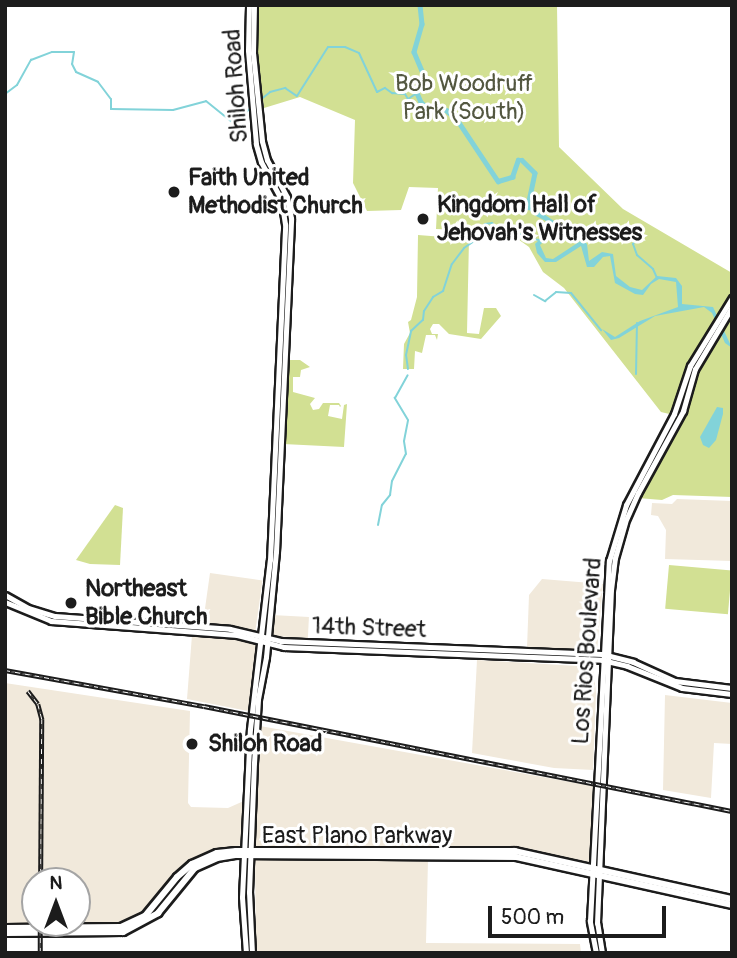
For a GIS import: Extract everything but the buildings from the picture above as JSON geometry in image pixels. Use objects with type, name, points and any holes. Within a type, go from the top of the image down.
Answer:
[{"type":"main road","name":"Shiloh Road","points":[[251,5],[259,157],[281,199],[285,224],[270,560],[265,640],[256,693],[249,804],[248,908],[252,953]]},
{"type":"main road","name":"Los Rios Boulevard","points":[[594,928],[608,589],[625,522],[683,411],[701,353],[729,308],[732,298]]},
{"type":"main road","name":"14th Street","points":[[5,595],[42,616]]},
{"type":"main road","name":"14th Street","points":[[5,602],[42,616],[209,630],[265,640],[326,646],[605,658],[695,688],[727,690],[732,694]]},
{"type":"main road","name":"Shiloh Road","points":[[246,953],[242,897],[247,853]]},
{"type":"main road","name":"East Plano Parkway","points":[[5,931],[114,933],[158,913],[194,866],[217,858],[247,853],[505,853],[732,899]]},
{"type":"main road","name":"East Plano Parkway","points":[[634,880],[732,905]]},
{"type":"main road","points":[[594,928],[596,953]]},
{"type":"main road","points":[[594,928],[602,953]]},
{"type":"shaded area","points":[[677,499],[732,501],[732,561],[665,559],[666,530],[658,516],[651,515],[652,503],[672,504]]},
{"type":"shaded area","points":[[210,573],[262,580],[255,632],[203,624]]},
{"type":"shaded area","points":[[542,579],[603,584],[597,651],[527,648],[529,595]]},
{"type":"shaded area","points":[[272,615],[309,617],[308,638],[271,636]]},
{"type":"shaded area","points":[[192,635],[241,638],[259,644],[248,711],[187,699]]},
{"type":"shaded area","points":[[477,660],[593,667],[596,693],[593,770],[554,768],[472,753]]},
{"type":"shaded area","points":[[5,683],[190,711],[188,803],[191,807],[228,808],[246,800],[242,845],[207,854],[189,864],[146,913],[116,926],[91,926],[91,867],[21,867],[21,926],[5,926]]},
{"type":"shaded area","points":[[665,695],[732,703],[732,744],[714,743],[711,798],[663,790]]},
{"type":"shaded area","points":[[260,726],[593,786],[590,862],[517,850],[257,847],[253,841]]},
{"type":"shaded area","points":[[255,859],[428,860],[426,943],[580,944],[581,953],[256,953]]},
{"type":"green space","name":"Bob Woodruff Park (South)","points":[[257,5],[557,5],[559,147],[623,209],[732,273],[732,497],[673,495],[662,500],[638,498],[682,417],[661,412],[564,288],[543,272],[529,247],[508,232],[436,229],[438,188],[409,187],[401,210],[367,211],[353,183],[355,120],[300,97],[264,108],[257,52]]},
{"type":"green space","points":[[418,235],[469,239],[467,333],[479,334],[484,308],[496,308],[501,316],[481,339],[449,334],[439,324],[433,324],[430,329],[432,334],[438,334],[437,340],[435,335],[426,335],[422,353],[415,351],[414,369],[403,369],[404,344],[410,333],[408,322],[411,320],[417,297]]},
{"type":"green space","points":[[287,360],[300,360],[310,367],[301,370],[300,377],[293,377],[293,392],[315,398],[310,404],[313,410],[319,409],[323,403],[339,403],[340,407],[330,405],[328,416],[342,419],[344,405],[347,404],[344,447],[283,444]]},
{"type":"green space","points":[[115,505],[123,508],[120,565],[90,564],[76,560]]},
{"type":"green space","points":[[669,565],[732,570],[728,614],[665,609]]},
{"type":"water","points":[[526,202],[557,223],[556,230],[540,245],[546,258],[553,259],[582,240],[587,244],[589,261],[602,252],[613,254],[616,276],[630,287],[642,290],[657,276],[676,278],[682,286],[682,304],[713,307],[732,348],[725,343],[712,313],[704,307],[655,316],[611,340],[602,329],[615,337],[640,321],[678,307],[676,282],[659,279],[651,284],[643,295],[635,294],[615,283],[610,256],[603,257],[594,267],[587,267],[581,246],[556,262],[545,262],[537,253],[535,244],[554,225],[536,216],[528,209]]},
{"type":"water","points":[[717,407],[723,408],[723,414],[716,440],[709,448],[703,445],[700,437]]},
{"type":"waterway","points":[[420,5],[422,24],[414,52],[424,76],[417,93],[421,102],[446,110],[456,118],[498,181],[512,177],[518,160],[522,160],[535,173],[528,207]]},
{"type":"waterway","points":[[259,101],[270,92],[285,88],[297,96],[328,47],[345,47],[359,53],[377,92],[385,88],[392,93],[405,94],[408,99],[417,93]]},
{"type":"waterway","points":[[5,94],[17,85],[31,60],[52,52],[74,52],[72,64],[76,72],[98,82],[111,99],[111,109],[173,110],[206,101],[233,123],[252,107]]},
{"type":"waterway","points":[[478,235],[485,224],[492,223],[499,230],[506,227],[530,239],[540,240]]},
{"type":"waterway","points":[[636,240],[633,244],[637,255],[653,269],[657,278]]},
{"type":"waterway","points":[[408,369],[406,355],[411,331],[423,320],[424,311],[433,297],[443,291],[452,264],[464,248],[474,241]]},
{"type":"waterway","points":[[534,295],[545,301],[556,292],[571,293],[601,330]]},
{"type":"waterway","points":[[636,374],[637,323]]},
{"type":"waterway","points":[[378,525],[382,505],[390,495],[392,481],[406,454],[404,441],[408,420],[395,398],[408,375]]},
{"type":"railway","points":[[5,670],[204,706],[732,811]]},
{"type":"railway","points":[[28,691],[38,704],[42,719],[41,867]]},
{"type":"railway","points":[[40,937],[40,953]]},
{"type":"place","name":"Faith United Methodist Church","points":[[174,192]]},
{"type":"place","name":"Kingdom Hall of Jehovah's Witnesses","points":[[423,219]]},
{"type":"place","name":"Northeast Bible Church","points":[[71,603]]},
{"type":"place","name":"Shiloh Road","points":[[192,744]]}]
